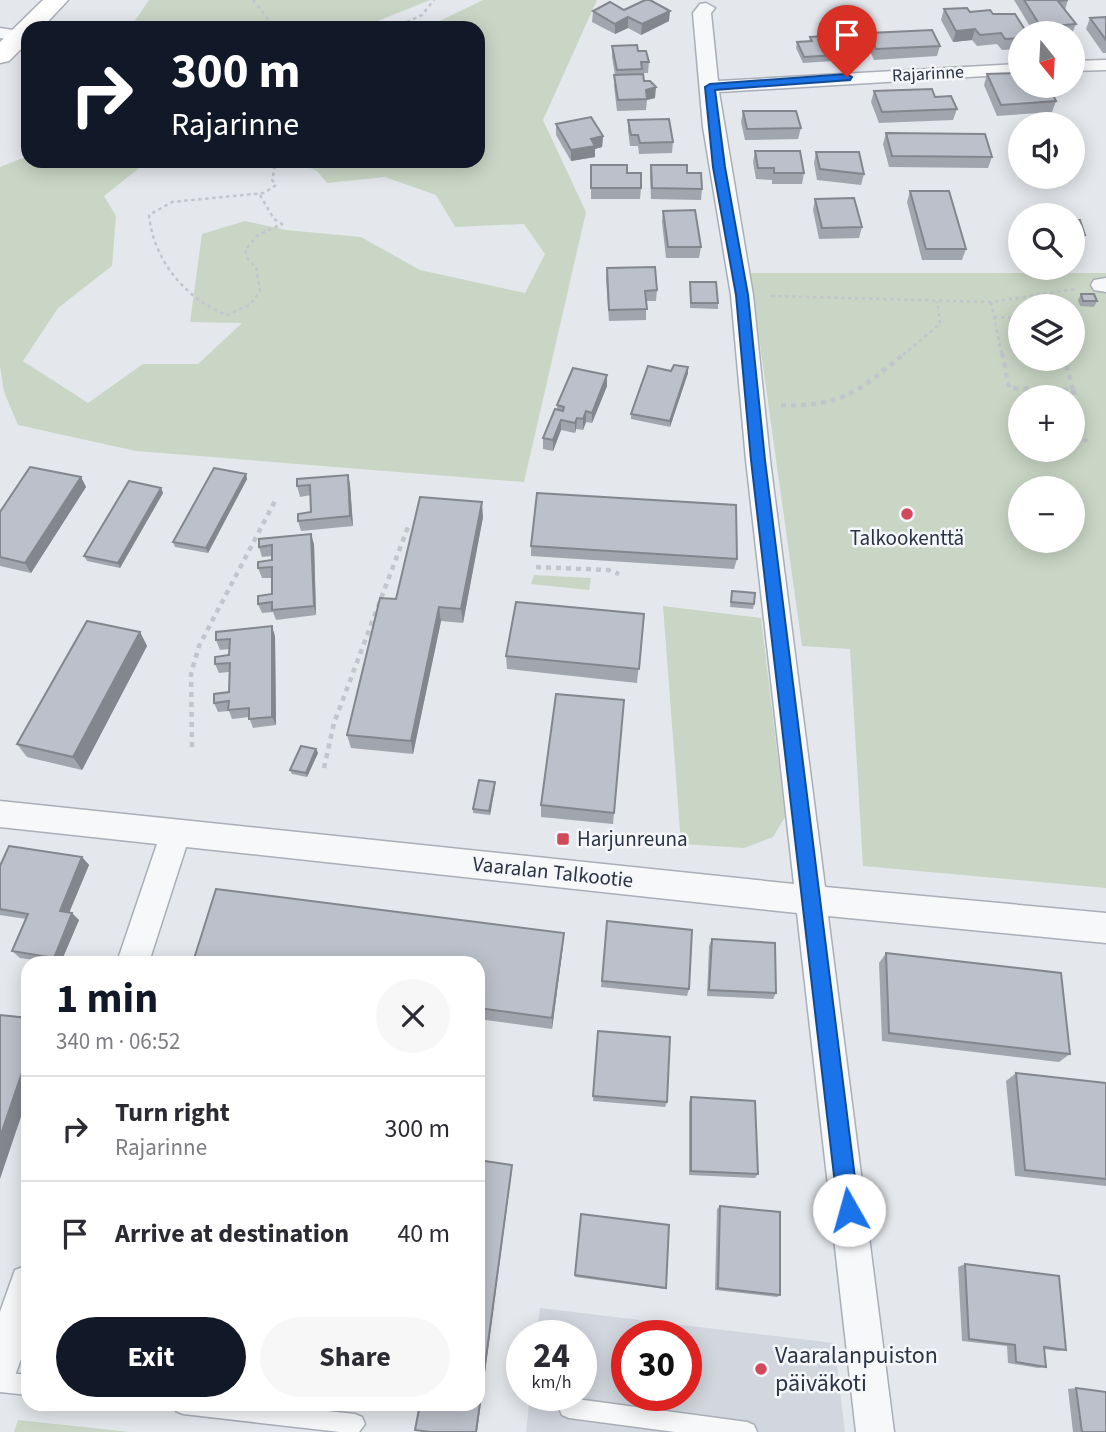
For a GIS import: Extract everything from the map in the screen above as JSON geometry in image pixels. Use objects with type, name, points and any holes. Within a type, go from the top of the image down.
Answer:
[{"type":"main road","points":[[28,21],[55,0]]},
{"type":"main road","points":[[0,56],[10,35]]},
{"type":"street","points":[[706,8],[702,13],[719,167],[742,295],[752,404],[875,1432]]},
{"type":"street","points":[[1085,66],[1106,65]]},
{"type":"street","name":"Rajarinne","points":[[710,87],[1008,70]]},
{"type":"street","name":"Vaaralan Talkootie","points":[[0,814],[811,900],[1106,928]]},
{"type":"street","points":[[135,956],[176,831]]},
{"type":"street","points":[[0,1368],[21,1304]]},
{"type":"lane","points":[[0,1382],[21,1384]]},
{"type":"lane","points":[[243,1411],[355,1424]]},
{"type":"lane","points":[[591,1411],[747,1432]]},
{"type":"path","points":[[253,0],[270,21]]},
{"type":"path","points":[[409,21],[422,15],[434,0]]},
{"type":"path","points":[[260,195],[269,212],[282,224],[258,235],[245,250],[249,261],[256,267],[260,291],[250,305],[227,316],[205,305],[161,264],[148,230],[149,215],[157,206],[171,200],[224,195],[249,198],[260,195],[276,185],[272,180],[274,168]]},
{"type":"path","points":[[742,295],[991,302],[1104,285]]},
{"type":"path","points":[[752,404],[815,406],[857,392],[940,324],[937,301]]},
{"type":"path","points":[[991,302],[1008,385]]},
{"type":"path","points":[[994,317],[1008,318]]},
{"type":"path","points":[[1085,438],[1086,442]]},
{"type":"path","points":[[192,747],[191,674],[198,646],[275,501]]},
{"type":"path","points":[[324,768],[334,723],[408,527]]},
{"type":"path","points":[[536,567],[608,570],[619,574]]},
{"type":"shaded area","name":"Vaaralanpuiston päiväkoti","points":[[540,1308],[641,1320],[611,1320],[611,1411],[702,1411],[702,1327],[834,1343],[845,1432],[526,1432],[528,1411],[597,1411],[597,1320],[539,1320]]},
{"type":"green space","points":[[149,0],[430,0],[378,21],[135,21]]},
{"type":"green space","points":[[483,0],[597,0],[543,120],[586,212],[524,482],[136,451],[18,425],[4,392],[0,366],[0,167],[21,159],[21,168],[139,168],[104,196],[116,216],[112,266],[58,308],[23,361],[88,403],[143,364],[198,364],[242,323],[190,322],[202,234],[245,221],[286,230],[361,237],[420,270],[525,293],[545,254],[524,224],[455,227],[436,195],[385,177],[327,183],[317,171],[310,168],[485,168],[485,21],[440,21]]},
{"type":"green space","points":[[750,273],[1008,273],[1008,280],[1085,280],[1085,273],[1106,273],[1106,888],[863,866],[850,649],[802,646]]},
{"type":"green space","points":[[534,575],[591,578],[589,590],[531,584]]},
{"type":"green space","points":[[663,606],[761,618],[785,817],[773,837],[744,848],[681,844]]},
{"type":"green space","points":[[18,1420],[130,1432],[14,1432]]},
{"type":"building","points":[[645,0],[670,11],[642,24],[628,17],[615,24],[593,11],[610,2],[624,10]]},
{"type":"building","points":[[1024,0],[1068,0],[1058,1],[1074,21],[1037,21]]},
{"type":"building","points":[[967,8],[970,12],[990,10],[993,14],[1015,14],[1019,21],[1008,21],[1008,39],[1005,39],[1001,33],[980,35],[975,29],[956,31],[944,9]]},
{"type":"building","points":[[1106,17],[1106,40],[1090,18]]},
{"type":"building","points":[[932,30],[940,46],[876,49],[870,33]]},
{"type":"building","points":[[826,36],[835,55],[804,57],[797,42],[812,41],[810,37]]},
{"type":"building","points":[[637,45],[638,51],[646,51],[649,62],[641,62],[642,69],[617,70],[612,46]]},
{"type":"building","points":[[1008,73],[1008,98],[1055,98],[1056,101],[1001,105],[987,74]]},
{"type":"building","points":[[643,74],[644,81],[650,81],[656,87],[646,90],[647,99],[618,100],[614,75]]},
{"type":"building","points":[[932,89],[935,97],[951,96],[957,109],[882,112],[874,91]]},
{"type":"building","points":[[743,111],[796,111],[801,128],[747,129]]},
{"type":"building","points":[[591,117],[603,136],[591,139],[595,146],[571,150],[556,124]]},
{"type":"building","points":[[669,119],[673,142],[640,143],[638,135],[631,135],[628,120]]},
{"type":"building","points":[[886,133],[985,134],[992,157],[892,156]]},
{"type":"building","points":[[755,151],[800,151],[804,173],[774,173],[774,168],[758,168]]},
{"type":"building","points":[[816,152],[859,152],[864,174],[820,169]]},
{"type":"building","points":[[591,165],[627,165],[627,173],[641,173],[641,188],[591,188]]},
{"type":"building","points":[[651,165],[687,165],[687,173],[701,173],[702,189],[652,188]]},
{"type":"building","points":[[910,191],[949,191],[966,249],[926,249]]},
{"type":"building","points":[[854,198],[862,227],[822,228],[815,199]]},
{"type":"building","points":[[695,210],[701,247],[668,247],[663,211]]},
{"type":"building","points":[[655,267],[657,290],[645,291],[647,309],[609,310],[607,268]]},
{"type":"building","points":[[690,282],[716,282],[718,303],[691,303]]},
{"type":"building","points":[[1085,294],[1094,294],[1097,301],[1085,301]]},
{"type":"building","points":[[674,365],[688,367],[670,421],[631,414],[648,366],[671,371]]},
{"type":"building","points":[[573,368],[607,375],[592,413],[586,411],[583,419],[577,418],[575,423],[561,420],[553,440],[543,438],[555,409],[563,411],[564,407],[557,405]]},
{"type":"building","points":[[30,467],[81,477],[25,563],[0,557],[0,512]]},
{"type":"building","points":[[214,468],[246,474],[206,548],[173,542]]},
{"type":"building","points":[[348,475],[350,516],[298,521],[298,514],[311,512],[310,485],[297,486],[297,479]]},
{"type":"building","points":[[129,481],[161,488],[118,563],[84,556]]},
{"type":"building","points":[[537,493],[736,505],[737,559],[531,546]]},
{"type":"building","points":[[420,497],[482,502],[461,609],[439,607],[411,741],[347,735],[380,598],[396,599]]},
{"type":"building","points":[[311,534],[314,606],[272,610],[272,602],[258,604],[258,596],[272,594],[272,567],[258,568],[258,562],[272,560],[272,545],[259,547],[259,539]]},
{"type":"building","points":[[732,591],[755,593],[754,604],[731,602]]},
{"type":"building","points":[[516,602],[644,614],[639,669],[506,656]]},
{"type":"building","points":[[87,621],[140,632],[73,757],[17,744]]},
{"type":"building","points":[[272,626],[272,717],[249,719],[249,708],[228,710],[229,701],[214,703],[214,694],[229,692],[230,663],[215,664],[215,657],[229,655],[230,639],[216,640],[216,632]]},
{"type":"building","points":[[556,694],[624,700],[614,813],[541,805]]},
{"type":"building","points":[[301,746],[316,749],[306,773],[290,770]]},
{"type":"building","points":[[479,780],[495,782],[489,811],[473,809]]},
{"type":"building","points":[[9,846],[82,857],[60,911],[72,913],[55,956],[12,951],[28,914],[0,909],[0,866]]},
{"type":"building","points":[[216,889],[564,933],[552,1018],[485,1009],[485,956],[195,956]]},
{"type":"building","points":[[607,921],[692,930],[689,989],[602,981]]},
{"type":"building","points":[[712,939],[775,943],[776,993],[709,990]]},
{"type":"building","points":[[886,953],[1061,973],[1070,1054],[889,1033]]},
{"type":"building","points":[[0,1015],[21,1017],[21,1076],[0,1137]]},
{"type":"building","points":[[598,1031],[670,1037],[667,1102],[593,1096]]},
{"type":"building","points":[[1016,1073],[1106,1083],[1106,1179],[1025,1170]]},
{"type":"building","points":[[691,1097],[755,1101],[758,1174],[691,1171]]},
{"type":"building","points":[[485,1161],[512,1165],[485,1365]]},
{"type":"building","points":[[720,1206],[780,1212],[780,1295],[718,1288]]},
{"type":"building","points":[[581,1214],[669,1225],[666,1288],[575,1275]]},
{"type":"building","points":[[965,1264],[1059,1276],[1066,1350],[1044,1347],[1046,1367],[1016,1362],[1015,1345],[969,1339]]},
{"type":"building","points":[[1076,1388],[1106,1392],[1106,1432],[1082,1432]]},
{"type":"building","points":[[419,1411],[479,1411],[476,1432],[415,1430]]},
{"type":"place","name":"Talkookenttä","points":[[907,514]]},
{"type":"place","name":"Harjunreuna","points":[[563,839]]},
{"type":"place","name":"Vaaralanpuiston päiväkoti","points":[[761,1369]]},
{"type":"route","points":[[847,77],[710,87],[719,167],[742,295],[758,460],[849,1210]]}]
